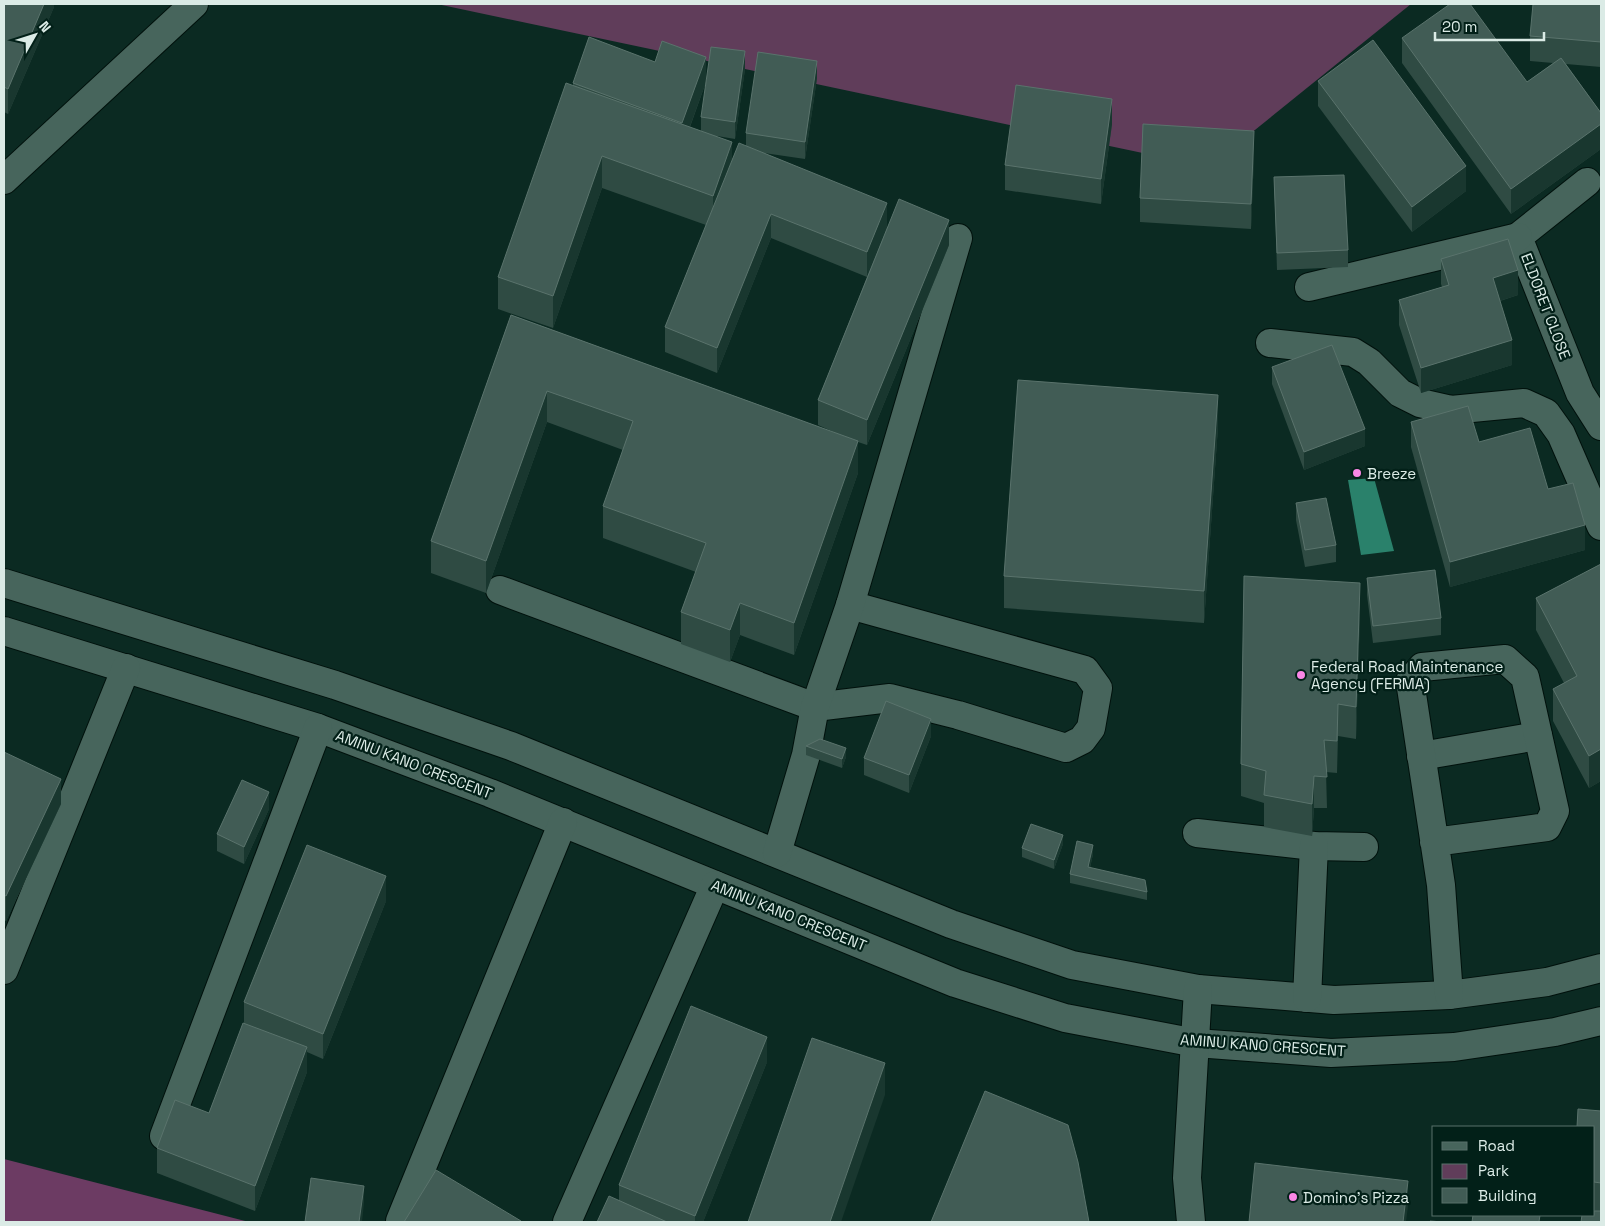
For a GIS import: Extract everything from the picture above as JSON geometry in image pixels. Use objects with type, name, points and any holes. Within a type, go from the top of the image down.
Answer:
[{"type":"street","points":[[4,180],[194,4]]},
{"type":"street","name":"ELDORET CLOSE","points":[[1587,182],[1518,237],[1580,393],[1601,426]]},
{"type":"street","points":[[1309,288],[1518,237]]},
{"type":"street","points":[[777,853],[806,755],[815,707],[850,604],[958,238]]},
{"type":"street","points":[[1270,343],[1353,352],[1369,362],[1400,392],[1420,404],[1451,410],[1524,404],[1546,412],[1561,434],[1601,526]]},
{"type":"street","points":[[1546,412],[1580,393]]},
{"type":"street","points":[[4,583],[335,685],[511,746],[950,924],[1072,965],[1198,989],[1334,1000],[1449,995],[1547,982],[1601,968]]},
{"type":"street","points":[[500,590],[815,707],[890,698],[958,715],[1066,748],[1082,740],[1091,728],[1098,688],[1085,670],[850,604]]},
{"type":"street","name":"AMINU KANO CRESCENT","points":[[4,631],[318,728],[563,822],[955,983],[1065,1018],[1196,1043],[1331,1053],[1454,1047],[1555,1032],[1601,1021]]},
{"type":"street","points":[[1434,842],[1547,827],[1555,811],[1525,677],[1505,659],[1422,667],[1410,681],[1422,756],[1434,842],[1441,885],[1449,995]]},
{"type":"street","points":[[4,970],[126,668]]},
{"type":"street","points":[[164,1136],[318,728]]},
{"type":"street","points":[[1422,756],[1538,736]]},
{"type":"street","points":[[400,1221],[563,822]]},
{"type":"street","points":[[1197,833],[1314,846],[1364,847]]},
{"type":"street","points":[[1307,998],[1314,846]]},
{"type":"street","points":[[567,1222],[716,885]]},
{"type":"street","points":[[1191,1222],[1187,1178],[1198,989]]},
{"type":"green space","points":[[437,4],[1411,4],[1209,167]]},
{"type":"shaded area","points":[[1374,478],[1394,551],[1361,555],[1348,480]]},
{"type":"shaded area","points":[[4,1159],[249,1222],[4,1222]]},
{"type":"building","points":[[4,4],[44,4],[8,89],[4,87]]},
{"type":"building","points":[[1450,4],[1470,4],[1527,82],[1561,58],[1601,113],[1601,124],[1511,189],[1402,38]]},
{"type":"building","points":[[1533,4],[1601,4],[1601,42],[1530,36]]},
{"type":"building","points":[[589,37],[655,62],[662,41],[706,57],[682,123],[573,83]]},
{"type":"building","points":[[1373,40],[1466,166],[1412,207],[1318,81]]},
{"type":"building","points":[[711,47],[745,51],[735,122],[701,117]]},
{"type":"building","points":[[758,52],[817,61],[805,142],[746,133]]},
{"type":"building","points":[[566,83],[732,142],[713,196],[602,156],[553,296],[498,277]]},
{"type":"building","points":[[1016,85],[1112,99],[1101,179],[1005,165]]},
{"type":"building","points":[[1143,124],[1254,131],[1251,204],[1140,198]]},
{"type":"building","points":[[739,143],[887,203],[867,252],[771,214],[717,348],[665,327]]},
{"type":"building","points":[[1344,175],[1348,250],[1277,253],[1274,177]]},
{"type":"building","points":[[899,199],[949,220],[867,420],[818,400]]},
{"type":"building","points":[[1508,239],[1518,270],[1493,278],[1512,340],[1421,368],[1399,300],[1449,285],[1441,259]]},
{"type":"building","points":[[511,315],[858,441],[794,623],[740,603],[730,630],[681,612],[706,543],[603,506],[633,421],[547,391],[486,561],[431,541]]},
{"type":"building","points":[[1332,345],[1365,429],[1304,452],[1272,367]]},
{"type":"building","points":[[1018,380],[1218,395],[1204,591],[1004,576]]},
{"type":"building","points":[[1468,406],[1479,442],[1530,428],[1548,489],[1573,483],[1585,525],[1450,562],[1411,422]]},
{"type":"building","points":[[1326,498],[1336,545],[1305,550],[1296,503]]},
{"type":"building","points":[[1601,564],[1601,749],[1589,756],[1553,689],[1577,676],[1536,598]]},
{"type":"building","points":[[1435,570],[1441,618],[1373,626],[1367,578]]},
{"type":"building","name":"Federal Road Maintenance Agency (FERMA)","points":[[1244,576],[1360,583],[1356,707],[1338,704],[1337,741],[1324,740],[1327,777],[1314,776],[1312,804],[1264,795],[1266,771],[1241,764]]},
{"type":"building","points":[[886,701],[931,719],[909,775],[864,758]]},
{"type":"building","points":[[820,739],[846,748],[842,759],[806,746]]},
{"type":"building","points":[[4,752],[61,779],[6,896],[4,895]]},
{"type":"building","points":[[242,780],[269,792],[244,847],[217,834]]},
{"type":"building","points":[[1031,824],[1063,835],[1054,860],[1022,848]]},
{"type":"building","points":[[1077,841],[1093,845],[1088,867],[1145,880],[1147,892],[1070,874]]},
{"type":"building","points":[[307,845],[386,876],[323,1034],[244,1002]]},
{"type":"building","points":[[691,1006],[767,1037],[695,1216],[619,1185]]},
{"type":"building","points":[[243,1023],[307,1047],[255,1186],[157,1148],[175,1100],[209,1113]]},
{"type":"building","points":[[812,1038],[885,1063],[830,1222],[748,1222]]},
{"type":"building","points":[[985,1091],[1068,1125],[1078,1162],[1089,1222],[931,1222]]},
{"type":"building","points":[[1578,1109],[1601,1111],[1601,1183],[1595,1182],[1595,1126],[1577,1126]]},
{"type":"building","points":[[1255,1163],[1408,1181],[1403,1222],[1249,1222]]},
{"type":"building","points":[[436,1170],[521,1221],[404,1222]]},
{"type":"building","points":[[311,1178],[364,1186],[359,1222],[305,1222]]},
{"type":"building","points":[[609,1196],[667,1222],[597,1222]]},
{"type":"building","points":[[1595,1211],[1601,1211],[1601,1222],[1581,1222],[1582,1216],[1595,1216]]},
{"type":"building","points":[[1473,1216],[1540,1216],[1539,1222],[1472,1222]]},
{"type":"place","name":"Breeze","points":[[1357,473]]},
{"type":"place","name":"Federal Road Maintenance Agency (FERMA)","points":[[1301,675]]},
{"type":"place","name":"Domino's Pizza","points":[[1293,1197]]}]
